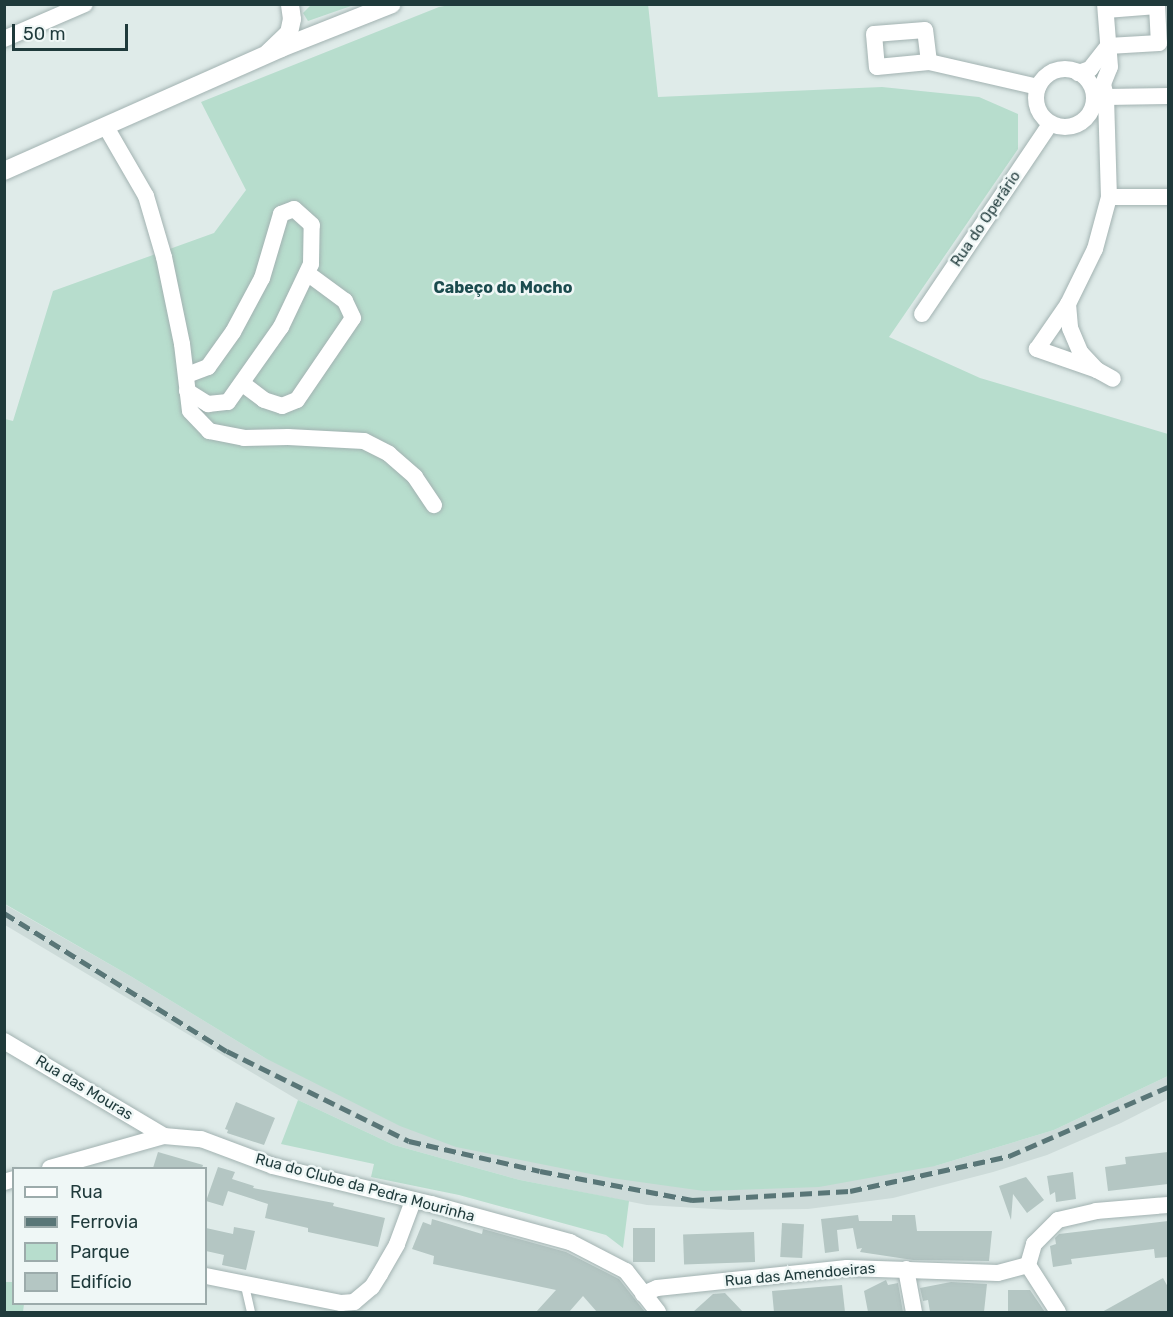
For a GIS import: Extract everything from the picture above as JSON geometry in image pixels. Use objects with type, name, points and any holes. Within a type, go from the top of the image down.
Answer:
[{"type":"main road","points":[[4,171],[320,32],[355,12],[392,4]]},
{"type":"main road","points":[[294,9],[298,30],[320,32]]},
{"type":"main road","points":[[268,53],[289,33],[294,9]]},
{"type":"street","points":[[4,39],[85,4]]},
{"type":"street","points":[[1078,73],[1090,69],[1108,46],[1159,43],[1157,6],[1105,7],[1108,46],[1110,67],[1099,94],[1090,111],[1079,123],[1067,127],[1050,124],[1039,112],[1035,99],[1038,87],[1049,74],[1066,69],[1078,73],[1099,94],[1109,197],[1095,249],[1068,304],[1037,349],[1097,370],[1113,379]]},
{"type":"street","points":[[929,62],[1038,87]]},
{"type":"street","points":[[1099,94],[1168,96]]},
{"type":"street","name":"Rua do Operário","points":[[922,314],[1050,124]]},
{"type":"street","points":[[106,128],[146,196],[164,257],[190,411],[209,431],[244,438],[288,436],[364,441],[389,454],[416,477],[434,505]]},
{"type":"street","points":[[1109,197],[1168,197]]},
{"type":"street","points":[[294,209],[312,225],[311,264],[281,327],[243,384],[228,402],[208,404],[187,383],[208,367],[233,332],[262,278],[282,214],[294,209]]},
{"type":"street","points":[[243,384],[264,400],[282,406],[297,400],[353,318],[345,301],[307,273]]},
{"type":"street","points":[[1068,304],[1070,328],[1080,352],[1097,370]]},
{"type":"street","name":"Rua das Mouras","points":[[4,1041],[164,1136]]},
{"type":"street","name":"Rua do Clube da Pedra Mourinha","points":[[54,1167],[164,1136],[201,1139],[273,1166],[570,1242],[626,1271],[658,1312]]},
{"type":"street","points":[[207,1276],[351,1307],[372,1287],[381,1274],[397,1244],[413,1201]]},
{"type":"street","points":[[1058,1312],[1028,1265],[1034,1244],[1058,1220],[1096,1210],[1168,1205]]},
{"type":"street","name":"Rua das Amendoeiras","points":[[643,1294],[657,1288],[847,1268],[998,1273],[1028,1265]]},
{"type":"street","points":[[906,1269],[914,1312]]},
{"type":"lane","points":[[245,1286],[251,1312]]},
{"type":"shaded area","points":[[4,904],[132,977],[265,1058],[935,1166],[1054,1130],[1168,1076],[1168,1099],[1121,1123],[1047,1155],[993,1172],[893,1198],[808,1209],[731,1210],[647,1205],[520,1180],[394,1145],[298,1100],[5,925]]},
{"type":"green space","points":[[455,4],[648,4],[658,97],[882,87],[979,97],[1018,114],[1018,149],[889,337],[980,378],[1168,434],[1168,1076],[1054,1130],[935,1166],[819,1187],[704,1191],[611,1178],[456,1147],[400,1126],[265,1058],[132,977],[5,904],[5,419],[13,421],[53,291],[214,233],[246,190],[201,102],[439,7]]},
{"type":"green space","points":[[311,5],[351,6],[308,21],[303,13]]},
{"type":"green space","points":[[298,1100],[394,1145],[520,1180],[629,1201],[623,1248],[606,1235],[459,1195],[371,1177],[374,1164],[281,1144]]},
{"type":"green space","points":[[5,1282],[12,1282],[12,1305],[24,1305],[23,1312],[5,1312]]},
{"type":"building","points":[[236,1102],[275,1118],[264,1145],[227,1133],[228,1130],[225,1129]]},
{"type":"building","points":[[158,1152],[203,1165],[202,1167],[153,1167]]},
{"type":"building","points":[[1168,1152],[1168,1184],[1108,1191],[1105,1167],[1126,1164],[1125,1157]]},
{"type":"building","points":[[218,1167],[235,1172],[232,1179],[254,1186],[253,1188],[334,1203],[333,1206],[385,1218],[378,1247],[308,1232],[308,1228],[265,1218],[268,1204],[228,1191],[223,1206],[207,1201]]},
{"type":"building","points":[[1073,1172],[1076,1199],[1056,1202],[1055,1192],[1050,1195],[1047,1176]]},
{"type":"building","points":[[1026,1177],[1044,1200],[1027,1213],[1013,1194],[1011,1220],[999,1186]]},
{"type":"building","points":[[858,1215],[859,1221],[892,1221],[892,1215],[915,1215],[917,1231],[992,1231],[989,1261],[913,1260],[860,1252],[862,1248],[857,1249],[853,1228],[837,1230],[839,1251],[825,1253],[821,1219]]},
{"type":"building","points":[[432,1219],[482,1234],[483,1229],[566,1252],[619,1279],[645,1312],[597,1312],[583,1296],[569,1312],[536,1312],[556,1290],[433,1264],[434,1256],[412,1249],[423,1222],[431,1225]]},
{"type":"building","points":[[1168,1221],[1168,1257],[1155,1258],[1154,1249],[1071,1259],[1072,1264],[1053,1267],[1050,1246],[1056,1244],[1055,1238],[1059,1234]]},
{"type":"building","points":[[782,1223],[804,1224],[802,1258],[780,1257]]},
{"type":"building","points":[[234,1227],[255,1231],[246,1270],[222,1265],[224,1255],[207,1251],[207,1228],[233,1234]]},
{"type":"building","points":[[633,1228],[655,1228],[655,1262],[633,1262]]},
{"type":"building","points":[[754,1232],[755,1262],[684,1264],[683,1234]]},
{"type":"building","points":[[1163,1278],[1168,1287],[1168,1312],[1102,1312]]},
{"type":"building","points":[[886,1280],[888,1285],[898,1283],[903,1312],[868,1312],[864,1291]]},
{"type":"building","points":[[951,1282],[987,1284],[984,1312],[930,1312],[928,1300],[923,1301],[920,1288]]},
{"type":"building","points":[[842,1285],[845,1312],[774,1312],[772,1291]]},
{"type":"building","points":[[1008,1290],[1030,1290],[1045,1312],[1008,1312]]},
{"type":"building","points":[[725,1293],[743,1312],[693,1312],[713,1294]]},
{"type":"railway","points":[[4,913],[227,1051],[409,1141],[540,1171],[692,1200],[850,1191],[1009,1156],[1168,1087]]},
{"type":"district","name":"Cabeço do Mocho","points":[[503,288]]}]
